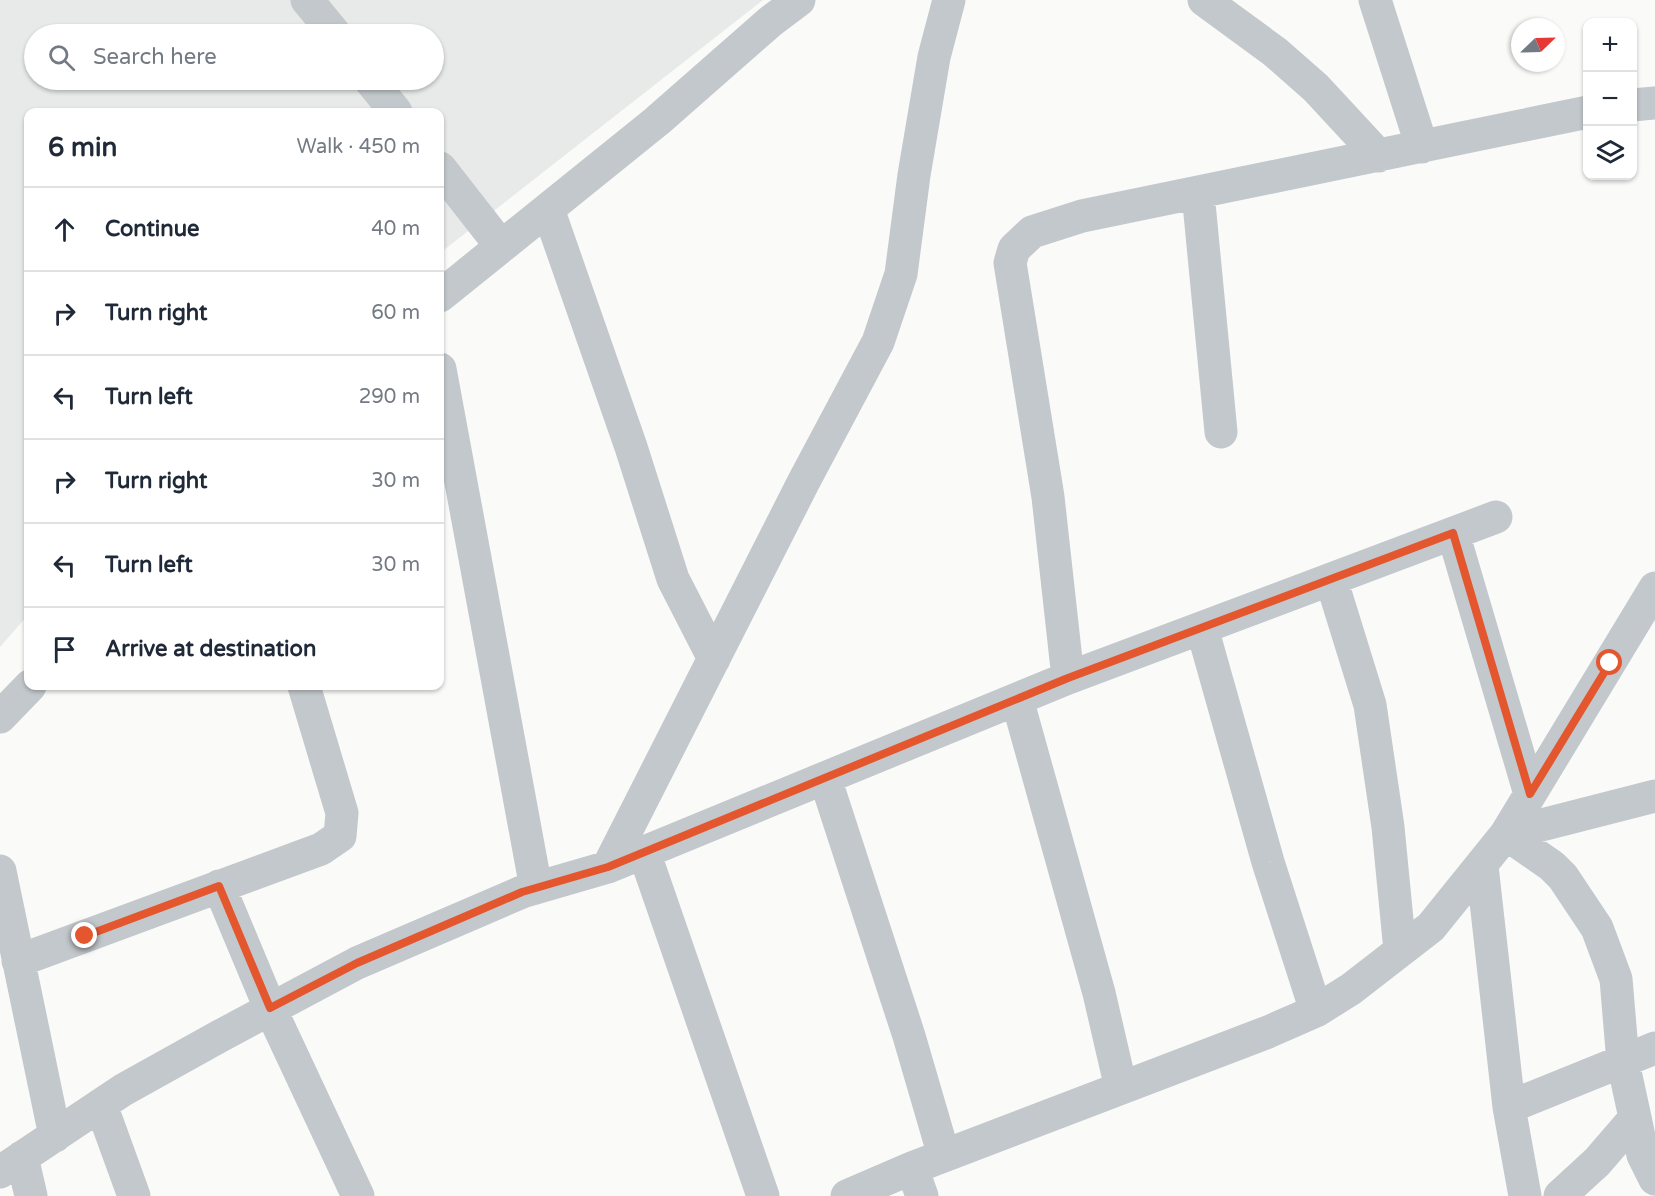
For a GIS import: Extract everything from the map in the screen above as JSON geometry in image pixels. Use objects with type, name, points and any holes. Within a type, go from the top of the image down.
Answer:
[{"type":"street","points":[[307,0],[326,24]]},
{"type":"street","points":[[444,293],[657,121],[771,21],[799,0]]},
{"type":"street","points":[[608,867],[804,481],[878,342],[901,274],[914,175],[934,57],[949,0]]},
{"type":"street","points":[[1204,0],[1275,52],[1316,88],[1379,156]]},
{"type":"street","points":[[1375,0],[1422,147]]},
{"type":"street","points":[[378,90],[393,108]]},
{"type":"street","points":[[1637,105],[1655,103]]},
{"type":"street","points":[[1068,678],[1048,496],[1010,263],[1014,249],[1032,232],[1082,216],[1583,113]]},
{"type":"street","points":[[444,173],[501,246]]},
{"type":"street","points":[[1198,193],[1221,432]]},
{"type":"street","points":[[548,208],[631,447],[673,579],[714,659]]},
{"type":"street","points":[[444,391],[536,888]]},
{"type":"street","points":[[31,1196],[11,1165],[123,1090],[270,1008],[357,963],[522,892],[608,867],[1068,678],[1496,517]]},
{"type":"street","points":[[1453,533],[1530,794]]},
{"type":"street","points":[[1331,579],[1370,705],[1388,827],[1400,951]]},
{"type":"street","points":[[847,1196],[917,1182],[944,1156],[1268,1032],[1316,1011],[1351,988],[1431,927],[1482,866],[1506,834],[1655,588]]},
{"type":"street","points":[[1202,628],[1268,862],[1316,1011]]},
{"type":"street","points":[[0,717],[26,690]]},
{"type":"street","points":[[18,961],[321,849],[340,836],[342,813],[305,690]]},
{"type":"street","points":[[1017,699],[1096,982],[1121,1088]]},
{"type":"street","points":[[825,778],[909,1036],[944,1156]]},
{"type":"street","points":[[1506,834],[1655,796]]},
{"type":"street","points":[[1506,834],[1541,858],[1563,877],[1597,927],[1616,979],[1623,1062],[1643,1155],[1655,1179]]},
{"type":"street","points":[[644,852],[763,1196]]},
{"type":"street","points":[[1482,866],[1509,1107],[1525,1196]]},
{"type":"street","points":[[0,871],[55,1136]]},
{"type":"street","points":[[219,886],[270,1008],[358,1196]]},
{"type":"street","points":[[1509,1107],[1655,1048]]},
{"type":"street","points":[[101,1104],[134,1196]]},
{"type":"street","points":[[1560,1196],[1598,1162],[1635,1118]]},
{"type":"shaded area","points":[[0,0],[763,0],[444,250],[444,108],[24,108],[24,620],[0,647]]},
{"type":"route","points":[[85,936],[219,886],[270,1008],[357,963],[522,892],[608,867],[1068,678],[1453,533],[1530,794],[1610,663]]}]
